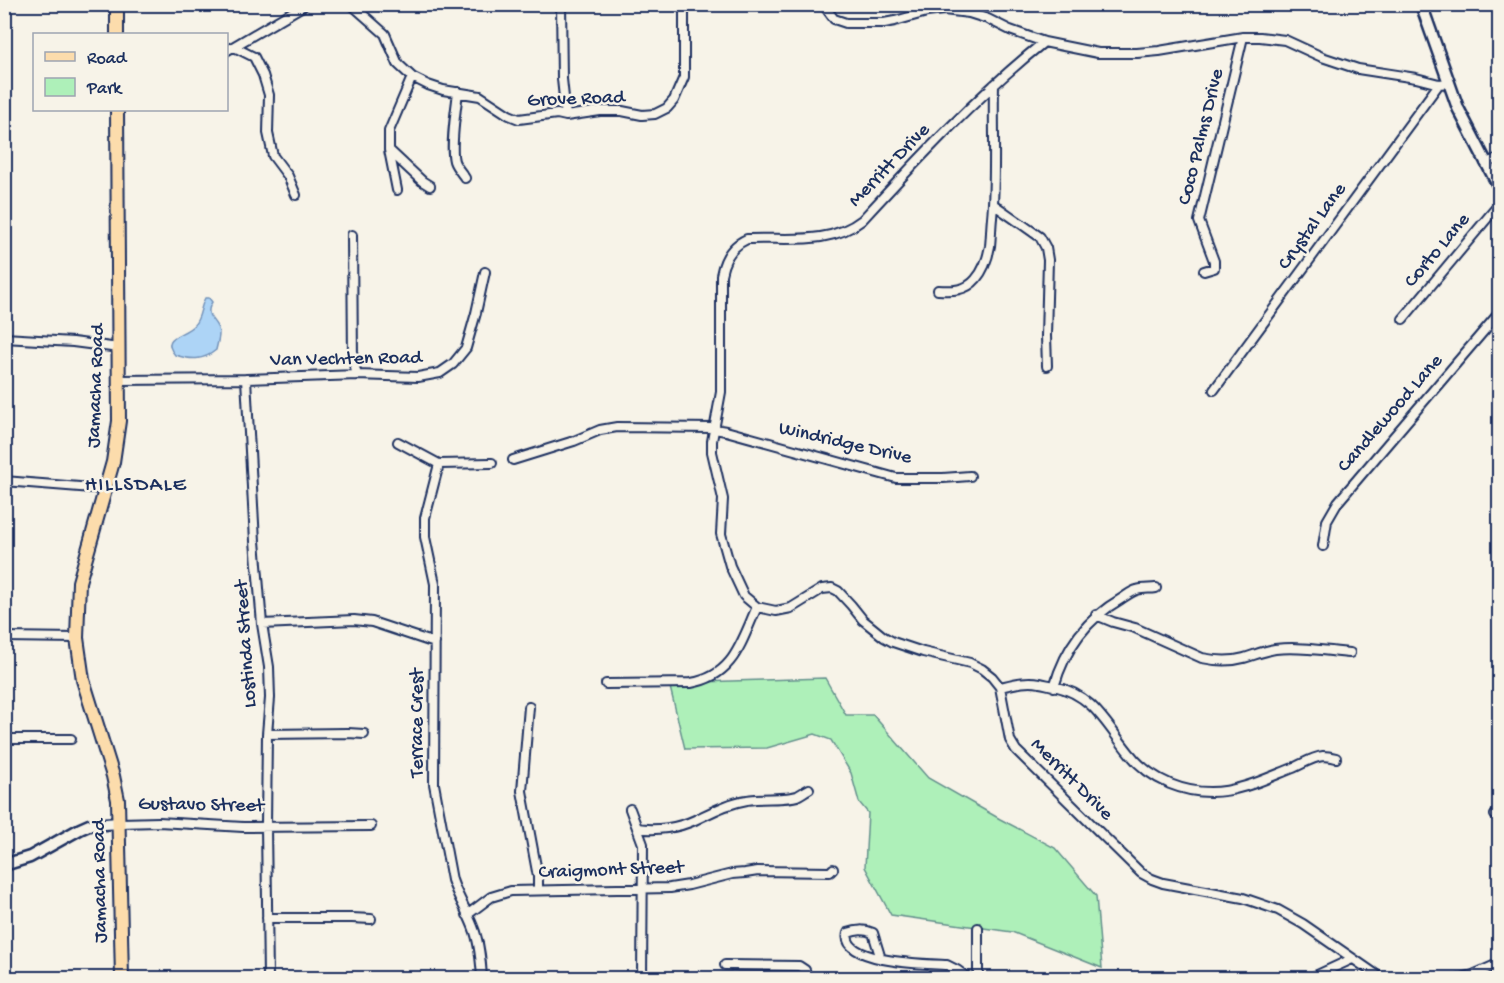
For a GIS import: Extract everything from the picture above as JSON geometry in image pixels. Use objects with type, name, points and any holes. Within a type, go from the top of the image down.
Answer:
[{"type":"main road","points":[[117,4],[117,33]]},
{"type":"main road","points":[[1421,4],[1444,83],[1500,189]]},
{"type":"main road","name":"Jamacha Road","points":[[117,111],[119,420],[113,462],[79,582],[77,638],[83,680],[113,776],[118,800],[122,978]]},
{"type":"main road","name":"Gustavo Street","points":[[4,865],[30,857],[89,825],[120,823]]},
{"type":"street","points":[[230,49],[306,4]]},
{"type":"street","name":"Grove Road","points":[[351,4],[385,34],[398,64],[412,76],[428,85],[480,96],[519,119],[600,111],[621,111],[642,115],[655,114],[667,108],[674,100],[684,77],[684,4]]},
{"type":"street","points":[[561,4],[562,79],[566,116]]},
{"type":"street","points":[[823,4],[834,19],[846,23],[884,23],[944,10],[969,13],[1044,42],[1098,53],[1159,51],[1243,37],[1285,40],[1345,66],[1444,83]]},
{"type":"street","name":"Coco Palms Drive","points":[[1204,271],[1214,268],[1214,261],[1199,220],[1243,37]]},
{"type":"street","name":"Merritt Drive","points":[[757,607],[744,596],[730,566],[721,534],[723,499],[712,452],[721,392],[721,275],[723,264],[731,250],[747,239],[826,237],[854,226],[994,85],[1044,42]]},
{"type":"street","points":[[230,49],[254,57],[263,75],[269,95],[268,133],[273,156],[288,176],[296,195]]},
{"type":"street","points":[[397,190],[389,150],[389,131],[412,76]]},
{"type":"street","name":"Crystal Lane","points":[[1214,390],[1444,83]]},
{"type":"street","points":[[938,290],[954,291],[971,285],[986,262],[990,246],[993,204],[994,85]]},
{"type":"street","points":[[458,92],[453,157],[465,178]]},
{"type":"street","points":[[389,150],[430,186]]},
{"type":"street","points":[[1485,163],[1500,158]]},
{"type":"street","name":"Corto Lane","points":[[1402,320],[1500,203]]},
{"type":"street","points":[[993,204],[1040,237],[1046,248],[1048,260],[1047,366]]},
{"type":"street","points":[[352,235],[353,361],[357,375]]},
{"type":"street","name":"Van Vechten Road","points":[[119,380],[357,375],[418,377],[440,373],[453,364],[466,348],[484,272]]},
{"type":"street","name":"Candlewood Lane","points":[[1323,546],[1327,521],[1338,502],[1500,312]]},
{"type":"street","points":[[4,338],[73,342],[119,348]]},
{"type":"street","name":"Lostinda Street","points":[[246,379],[262,624],[269,667],[266,826],[268,978]]},
{"type":"street","name":"Windridge Drive","points":[[513,460],[574,441],[600,430],[617,427],[714,428],[896,477],[970,476]]},
{"type":"street","points":[[398,442],[439,464],[492,463]]},
{"type":"street","name":"Terrace Crest","points":[[439,464],[425,518],[425,537],[435,584],[434,784],[452,880],[479,946],[482,978]]},
{"type":"street","points":[[4,481],[105,489]]},
{"type":"street","points":[[606,684],[691,683],[711,677],[730,663],[757,607],[769,611],[786,609],[822,589],[832,588],[838,591],[863,620],[893,642],[976,666],[992,676],[1000,687],[1039,682],[1069,690],[1100,713],[1131,756],[1146,770],[1180,787],[1204,792],[1231,790],[1321,756],[1336,758]]},
{"type":"street","points":[[1054,687],[1060,667],[1074,641],[1096,615],[1136,590],[1156,588]]},
{"type":"street","points":[[1096,615],[1135,628],[1211,660],[1236,660],[1276,649],[1350,653]]},
{"type":"street","points":[[262,624],[354,620],[372,622],[435,643]]},
{"type":"street","points":[[4,637],[77,638]]},
{"type":"street","name":"Merritt Drive","points":[[1000,687],[1010,740],[1016,750],[1141,873],[1163,883],[1243,897],[1272,907],[1302,924],[1381,978]]},
{"type":"street","points":[[529,707],[522,791],[538,877],[538,890]]},
{"type":"street","points":[[267,734],[364,734]]},
{"type":"street","points":[[4,739],[71,739]]},
{"type":"street","points":[[637,828],[650,830],[668,828],[694,821],[732,803],[749,799],[796,797],[809,789]]},
{"type":"street","points":[[630,809],[644,844],[642,978]]},
{"type":"street","name":"Gustavo Street","points":[[120,823],[159,822],[243,827],[371,826]]},
{"type":"street","name":"Craigmont Street","points":[[467,915],[491,897],[511,891],[670,888],[732,874],[759,871],[830,872],[833,869]]},
{"type":"street","points":[[267,918],[371,920]]},
{"type":"street","points":[[978,927],[978,978]]},
{"type":"street","points":[[881,959],[873,933],[866,930],[848,933],[846,936],[848,941],[857,950],[870,956],[881,959],[947,965],[968,978]]},
{"type":"street","points":[[1311,978],[1352,959]]},
{"type":"street","points":[[1461,978],[1473,977],[1500,963]]},
{"type":"street","points":[[725,965],[799,966],[805,970],[807,978]]},
{"type":"green space","points":[[825,678],[846,715],[873,715],[928,778],[1055,848],[1096,896],[1102,968],[1012,932],[891,915],[865,867],[868,813],[859,802],[851,773],[831,740],[815,734],[767,748],[685,749],[669,683]]},
{"type":"water","points":[[205,298],[209,298],[212,302],[209,312],[218,329],[216,350],[197,359],[175,355],[171,349],[171,340],[190,329],[196,322]]},
{"type":"district","name":"HILLSDALE","points":[[136,486]]}]
